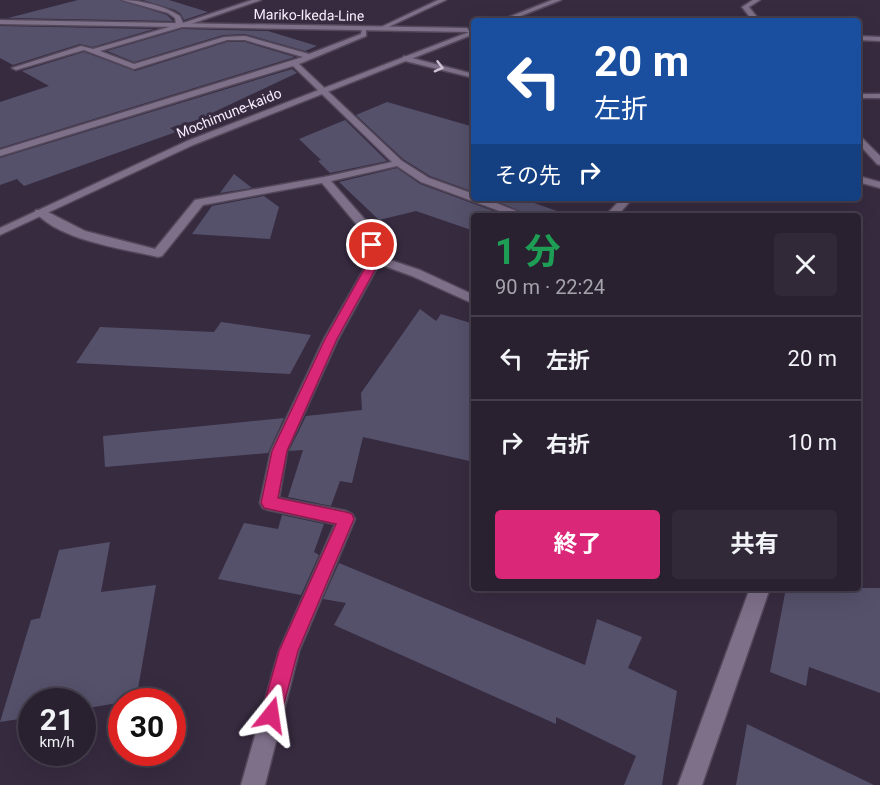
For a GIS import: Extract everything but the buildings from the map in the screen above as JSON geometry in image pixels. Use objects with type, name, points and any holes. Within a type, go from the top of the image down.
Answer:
[{"type":"street","points":[[126,0],[170,12],[178,17],[180,26]]},
{"type":"street","points":[[93,51],[180,26],[258,0]]},
{"type":"street","points":[[382,28],[443,0]]},
{"type":"street","points":[[510,18],[558,0]]},
{"type":"street","points":[[754,18],[745,7],[757,0]]},
{"type":"street","points":[[146,6],[162,2]]},
{"type":"street","name":"Mariko-Ikeda-Line","points":[[0,22],[417,30]]},
{"type":"street","name":"Mariko-Ikeda-Line","points":[[200,26],[471,31]]},
{"type":"street","points":[[0,153],[294,63],[364,36],[364,30]]},
{"type":"street","name":"Mochimune-kaido","points":[[0,232],[190,143],[471,32]]},
{"type":"street","points":[[16,68],[84,48],[134,67],[226,38],[245,38],[310,57]]},
{"type":"street","points":[[861,38],[880,39]]},
{"type":"street","points":[[404,58],[471,75]]},
{"type":"street","points":[[294,63],[399,163],[425,180],[471,197]]},
{"type":"street","points":[[861,96],[880,96]]},
{"type":"street","points":[[861,140],[880,162]]},
{"type":"street","points":[[40,212],[54,223],[86,235],[158,253],[199,202],[324,180],[399,163]]},
{"type":"street","points":[[253,785],[288,651],[346,519],[269,503],[279,451],[331,339],[376,259],[369,231],[324,180]]},
{"type":"street","points":[[861,180],[880,185]]},
{"type":"street","points":[[482,201],[515,213]]},
{"type":"street","points":[[613,213],[625,201]]},
{"type":"street","points":[[376,259],[416,273],[471,299]]},
{"type":"street","points":[[690,785],[759,591]]},
{"type":"route","points":[[271,715],[288,651],[346,519],[269,503],[279,451],[331,339],[376,259],[372,245]]}]
